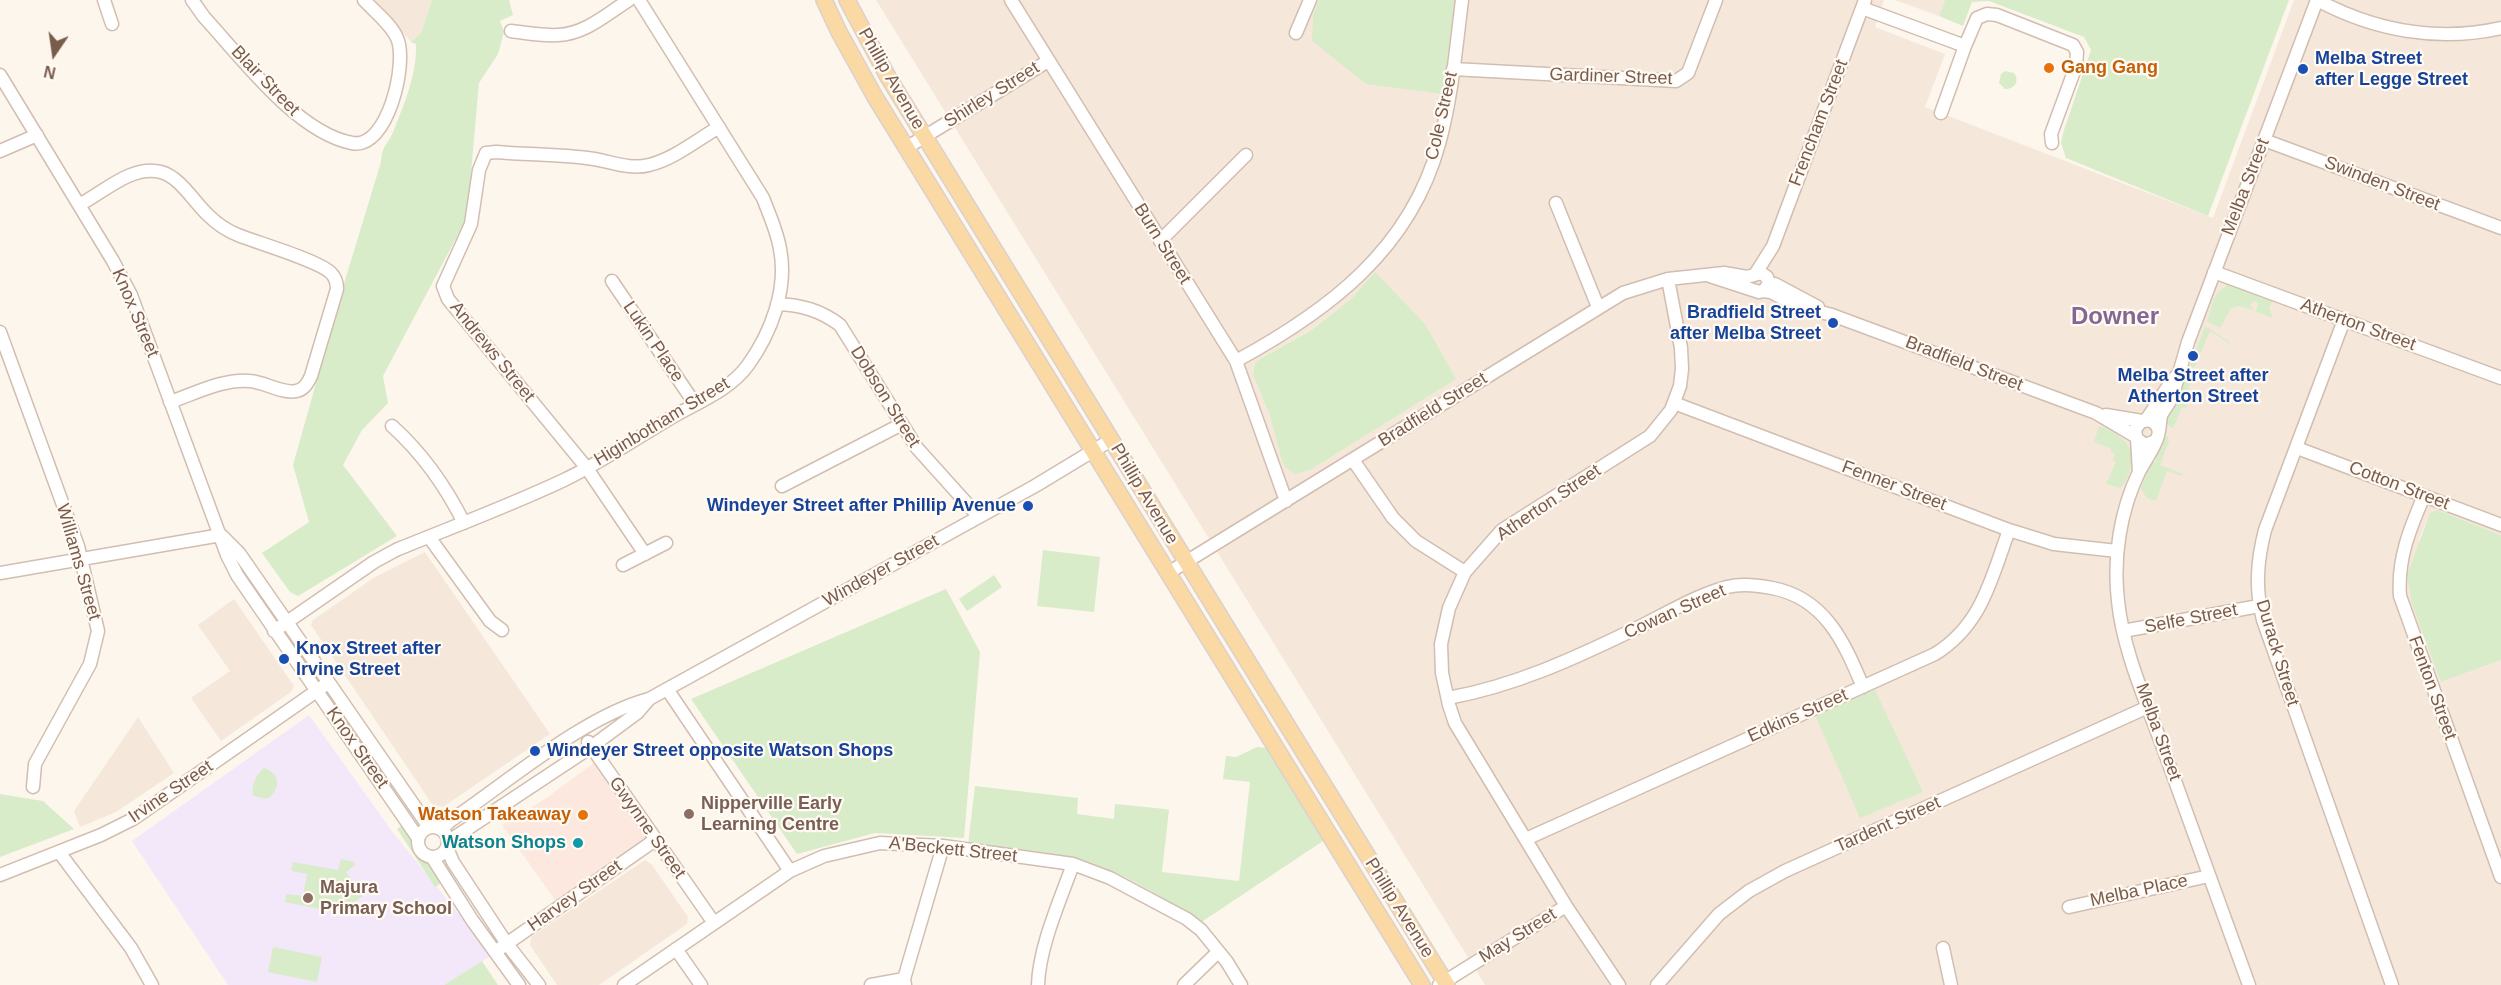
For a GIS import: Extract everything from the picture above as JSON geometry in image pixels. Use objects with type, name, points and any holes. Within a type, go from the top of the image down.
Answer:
[{"type":"main road","name":"Phillip Avenue","points":[[824,0],[865,79],[906,148],[1422,985]]},
{"type":"main road","name":"Phillip Avenue","points":[[847,0],[888,77],[1444,984]]},
{"type":"street","points":[[112,24],[105,2],[119,0]]},
{"type":"street","name":"Blair Street","points":[[192,0],[204,17],[297,117],[325,134],[352,144],[361,144],[375,136],[386,120],[401,56],[397,37],[364,0]]},
{"type":"street","points":[[511,31],[557,36],[574,33],[629,0]]},
{"type":"street","name":"Higinbotham Street","points":[[274,631],[374,562],[566,479],[734,381],[748,366],[770,326],[777,304],[782,270],[781,250],[763,198],[639,0]]},
{"type":"street","points":[[1296,33],[1310,0]]},
{"type":"street","name":"Cole Street","points":[[1236,361],[1331,302],[1365,272],[1392,239],[1416,201],[1439,146],[1453,69],[1462,0]]},
{"type":"street","name":"Gardiner Street","points":[[1453,69],[1676,81],[1689,73],[1716,0]]},
{"type":"street","points":[[2317,0],[2382,27],[2434,35],[2479,33],[2501,28]]},
{"type":"street","name":"Melba Street","points":[[2249,985],[2148,707],[2123,631],[2116,575],[2117,551],[2123,517],[2139,472],[2157,438],[2161,415],[2172,398],[2177,375],[2214,272],[2317,0]]},
{"type":"street","name":"Burn Street","points":[[1013,1],[1048,61],[1236,361],[1286,501]]},
{"type":"street","points":[[1864,4],[1965,46]]},
{"type":"street","name":"Frencham Street","points":[[1758,291],[1750,284],[1761,276],[1864,4]]},
{"type":"street","points":[[1941,113],[1977,18],[1987,14],[1997,15],[2073,45],[2078,52],[2076,66],[2051,134],[2052,143]]},
{"type":"street","name":"Shirley Street","points":[[906,148],[1048,61]]},
{"type":"street","name":"Knox Street","points":[[0,75],[131,295],[221,535],[226,555],[274,631],[418,838]]},
{"type":"street","name":"Andrews Street","points":[[645,554],[586,467],[445,293],[443,286],[471,224],[482,160],[486,153],[594,159],[633,166],[647,166],[680,151],[718,127]]},
{"type":"street","points":[[0,152],[37,135]]},
{"type":"street","name":"Swinden Street","points":[[2264,140],[2501,228]]},
{"type":"street","points":[[1160,241],[1246,155]]},
{"type":"street","points":[[79,205],[129,176],[146,170],[162,172],[171,177],[209,217],[222,226],[236,234],[323,267],[336,280],[337,290],[311,376],[304,388],[296,392],[241,380],[170,402]]},
{"type":"street","points":[[1556,203],[1598,308]]},
{"type":"street","name":"Atherton Street","points":[[2214,272],[2501,378]]},
{"type":"street","name":"Bradfield Street","points":[[1168,573],[1598,308],[1633,289],[1668,279],[1724,273],[1761,276],[1832,315]]},
{"type":"street","name":"Bradfield Street","points":[[1710,276],[1758,291],[1772,292],[1797,306],[1832,315],[2096,413],[2144,421]]},
{"type":"street","name":"Atherton Street","points":[[1619,985],[1566,906],[1455,723],[1442,673],[1441,644],[1449,608],[1465,572],[1502,530],[1650,436],[1674,403],[1680,386],[1682,369],[1668,279]]},
{"type":"street","name":"Lukin Place","points":[[612,281],[695,404]]},
{"type":"street","name":"Dobson Street","points":[[777,304],[808,308],[827,315],[840,325],[917,448],[979,517]]},
{"type":"street","name":"Durack Street","points":[[2344,320],[2260,546],[2257,572],[2259,606],[2392,985]]},
{"type":"street","name":"Williams Street","points":[[0,332],[80,559],[98,631],[96,647],[90,664],[36,764],[33,787]]},
{"type":"street","name":"Melba Street","points":[[2144,421],[2157,406],[2166,388],[2177,375]]},
{"type":"street","name":"Fenner Street","points":[[1674,403],[2009,530],[2054,544],[2117,551]]},
{"type":"street","name":"Bradfield Street","points":[[2096,413],[2136,438]]},
{"type":"street","points":[[2144,421],[2155,423],[2157,438],[2145,445],[2136,438],[2136,429],[2144,421]]},
{"type":"street","points":[[782,486],[902,424]]},
{"type":"street","points":[[392,426],[415,447],[456,507],[464,523]]},
{"type":"street","name":"Melba Street","points":[[2136,438],[2139,472]]},
{"type":"street","name":"Windeyer Street","points":[[436,828],[580,732],[626,705],[650,699],[979,517],[1111,440]]},
{"type":"street","name":"Cotton Street","points":[[2297,448],[2501,525]]},
{"type":"street","points":[[1353,460],[1393,518],[1416,541],[1465,572]]},
{"type":"street","name":"Fenton Street","points":[[2424,496],[2402,558],[2400,596],[2501,877]]},
{"type":"street","name":"Edkins Street","points":[[1526,838],[1935,654],[1961,636],[1973,619],[1985,596],[2009,530]]},
{"type":"street","points":[[0,573],[221,535]]},
{"type":"street","name":"Knox Street","points":[[221,535],[239,553],[328,683],[436,828]]},
{"type":"street","points":[[429,537],[490,621],[502,630]]},
{"type":"street","points":[[623,565],[666,543]]},
{"type":"street","name":"Cowan Street","points":[[1448,698],[1526,678],[1638,628],[1687,602],[1728,587],[1747,585],[1784,590],[1801,597],[1816,608],[1839,634],[1863,687]]},
{"type":"street","name":"Selfe Street","points":[[2123,631],[2259,606]]},
{"type":"street","name":"Irvine Street","points":[[0,875],[134,819],[328,683]]},
{"type":"street","points":[[667,689],[790,871]]},
{"type":"street","name":"Windeyer Street","points":[[448,844],[591,747],[637,713],[650,699]]},
{"type":"street","name":"Tardent Street","points":[[1658,985],[1719,914],[1749,891],[1785,871],[2148,707]]},
{"type":"street","name":"Gwynne Street","points":[[580,732],[714,923]]},
{"type":"street","points":[[519,985],[472,920],[432,857],[420,850],[418,838],[423,830],[436,828],[448,844],[453,862],[507,944],[539,985]]},
{"type":"street","name":"Harvey Street","points":[[495,952],[655,840]]},
{"type":"street","name":"A'Beckett Street","points":[[624,985],[790,871],[824,856],[880,843],[943,846],[1072,864],[1110,878],[1187,919],[1201,930],[1241,985]]},
{"type":"street","points":[[432,857],[441,855],[448,844]]},
{"type":"street","points":[[871,985],[904,982],[943,846]]},
{"type":"street","points":[[59,852],[131,948],[152,985]]},
{"type":"street","points":[[1038,985],[1038,971],[1072,864]]},
{"type":"street","name":"Melba Place","points":[[2069,907],[2209,876]]},
{"type":"street","name":"May Street","points":[[1444,984],[1566,906]]},
{"type":"street","points":[[1943,948],[1951,985]]},
{"type":"street","points":[[676,949],[700,985]]},
{"type":"street","points":[[1184,985],[1218,952]]},
{"type":"shaded area","points":[[375,0],[432,0],[421,33],[411,42]]},
{"type":"shaded area","points":[[876,0],[1319,0],[1313,15],[1443,94],[1455,0],[1884,0],[1875,27],[1945,54],[1925,107],[2213,218],[2294,0],[2501,0],[2501,535],[2438,510],[2430,514],[2419,539],[2441,682],[2501,660],[2501,985],[1485,985]],"holes":[[[1375,272],[1270,416],[1253,375],[1255,362],[1310,330],[1351,299]]]},
{"type":"shaded area","points":[[1895,0],[1945,0],[1939,16]]},
{"type":"shaded area","points":[[425,552],[550,734],[443,807],[432,804],[311,625],[313,620],[375,577]]},
{"type":"shaded area","points":[[234,599],[294,686],[291,692],[221,741],[191,698],[230,671],[198,625]]},
{"type":"shaded area","name":"Majura Primary School","points":[[309,715],[394,834],[492,955],[444,985],[228,985],[132,841]]},
{"type":"shaded area","points":[[138,717],[174,773],[116,812],[80,827],[74,811]]},
{"type":"shaded area","name":"Watson Shops","points":[[595,762],[649,840],[557,903],[502,825],[545,799]]},
{"type":"shaded area","points":[[645,860],[652,865],[688,917],[687,924],[599,985],[557,985],[530,945],[531,937]]},
{"type":"green space","points":[[432,0],[509,0],[513,15],[500,21],[504,32],[498,54],[479,83],[468,206],[463,225],[383,376],[388,403],[362,430],[343,465],[397,536],[298,596],[290,592],[262,553],[309,522],[293,465],[383,151],[391,137],[409,89],[416,55],[416,44],[411,42],[421,33]]},
{"type":"green space","points":[[1319,0],[1455,0],[1443,94],[1366,84],[1312,41],[1313,15]]},
{"type":"green space","points":[[1945,0],[2289,0],[2208,216],[2066,158],[2061,143],[2063,133],[2091,50],[2084,37],[1989,1],[1972,2],[1963,26],[1939,16]]},
{"type":"green space","points":[[2005,71],[2014,73],[2017,79],[2014,86],[2009,89],[2005,89],[1999,83],[2001,74]]},
{"type":"green space","points":[[1375,272],[1425,324],[1456,379],[1310,470],[1295,474],[1285,467],[1282,460],[1270,416],[1253,375],[1255,362],[1311,330],[1351,299]]},
{"type":"green space","points":[[2226,284],[2273,300],[2269,308],[2273,318],[2256,312],[2258,303],[2254,301],[2250,304],[2254,310],[2239,306],[2231,308],[2220,328],[2207,322],[2215,297],[2226,287]]},
{"type":"green space","points":[[2205,326],[2231,343],[2210,331],[2194,368],[2190,366]]},
{"type":"green space","points":[[2186,375],[2192,377],[2185,398],[2189,400],[2186,409],[2182,407],[2173,429],[2166,423],[2166,416],[2176,401]]},
{"type":"green space","points":[[2099,426],[2120,437],[2130,450],[2131,467],[2121,488],[2106,484],[2116,462],[2113,460],[2115,454],[2111,452],[2111,449],[2094,442]]},
{"type":"green space","points":[[2167,435],[2169,441],[2160,465],[2183,474],[2182,476],[2167,471],[2156,501],[2147,498],[2141,489],[2151,462],[2156,462],[2156,456]]},
{"type":"green space","points":[[2438,510],[2501,535],[2501,660],[2441,682],[2412,604],[2407,575],[2430,513]]},
{"type":"green space","points":[[1043,550],[1100,557],[1094,612],[1037,606]]},
{"type":"green space","points":[[994,575],[1002,587],[967,611],[959,599]]},
{"type":"green space","points":[[946,589],[980,652],[964,838],[875,833],[797,854],[691,699]]},
{"type":"green space","points":[[1875,690],[1923,792],[1860,818],[1815,715]]},
{"type":"green space","points":[[1257,747],[1266,748],[1323,841],[1200,923],[1170,902],[1138,884],[1087,862],[1044,853],[968,844],[975,786],[1078,798],[1077,814],[1114,819],[1115,804],[1165,809],[1169,810],[1162,872],[1239,881],[1250,782],[1223,779],[1226,756],[1236,757]]},
{"type":"green space","points":[[264,768],[274,774],[277,782],[275,791],[267,799],[253,796],[255,780]]},
{"type":"green space","points":[[0,794],[43,801],[74,829],[0,857]]},
{"type":"green space","points":[[403,825],[417,857],[433,867],[445,881],[435,887],[397,829]]},
{"type":"green space","points":[[341,859],[354,862],[355,865],[346,872],[363,896],[339,913],[285,902],[286,894],[303,896],[307,874],[291,871],[293,862],[338,870]]},
{"type":"green space","points":[[273,947],[322,957],[317,982],[268,972]]},
{"type":"green space","points":[[482,961],[498,985],[444,985]]},
{"type":"place","name":"Gang Gang","points":[[2049,68]]},
{"type":"place","name":"Melba Street after Legge Street","points":[[2303,69]]},
{"type":"place","name":"Bradfield Street after Melba Street","points":[[1833,323]]},
{"type":"place","name":"Melba Street after Atherton Street","points":[[2193,356]]},
{"type":"place","name":"Windeyer Street after Phillip Avenue","points":[[1028,506]]},
{"type":"place","name":"Knox Street after Irvine Street","points":[[284,659]]},
{"type":"place","name":"Windeyer Street opposite Watson Shops","points":[[535,751]]},
{"type":"place","name":"Nipperville Early Learning Centre","points":[[689,814]]},
{"type":"place","name":"Watson Takeaway","points":[[583,815]]},
{"type":"place","name":"Watson Shops","points":[[578,843]]},
{"type":"place","name":"Majura Primary School","points":[[308,898]]},
{"type":"district","name":"Downer","points":[[2115,317]]}]
